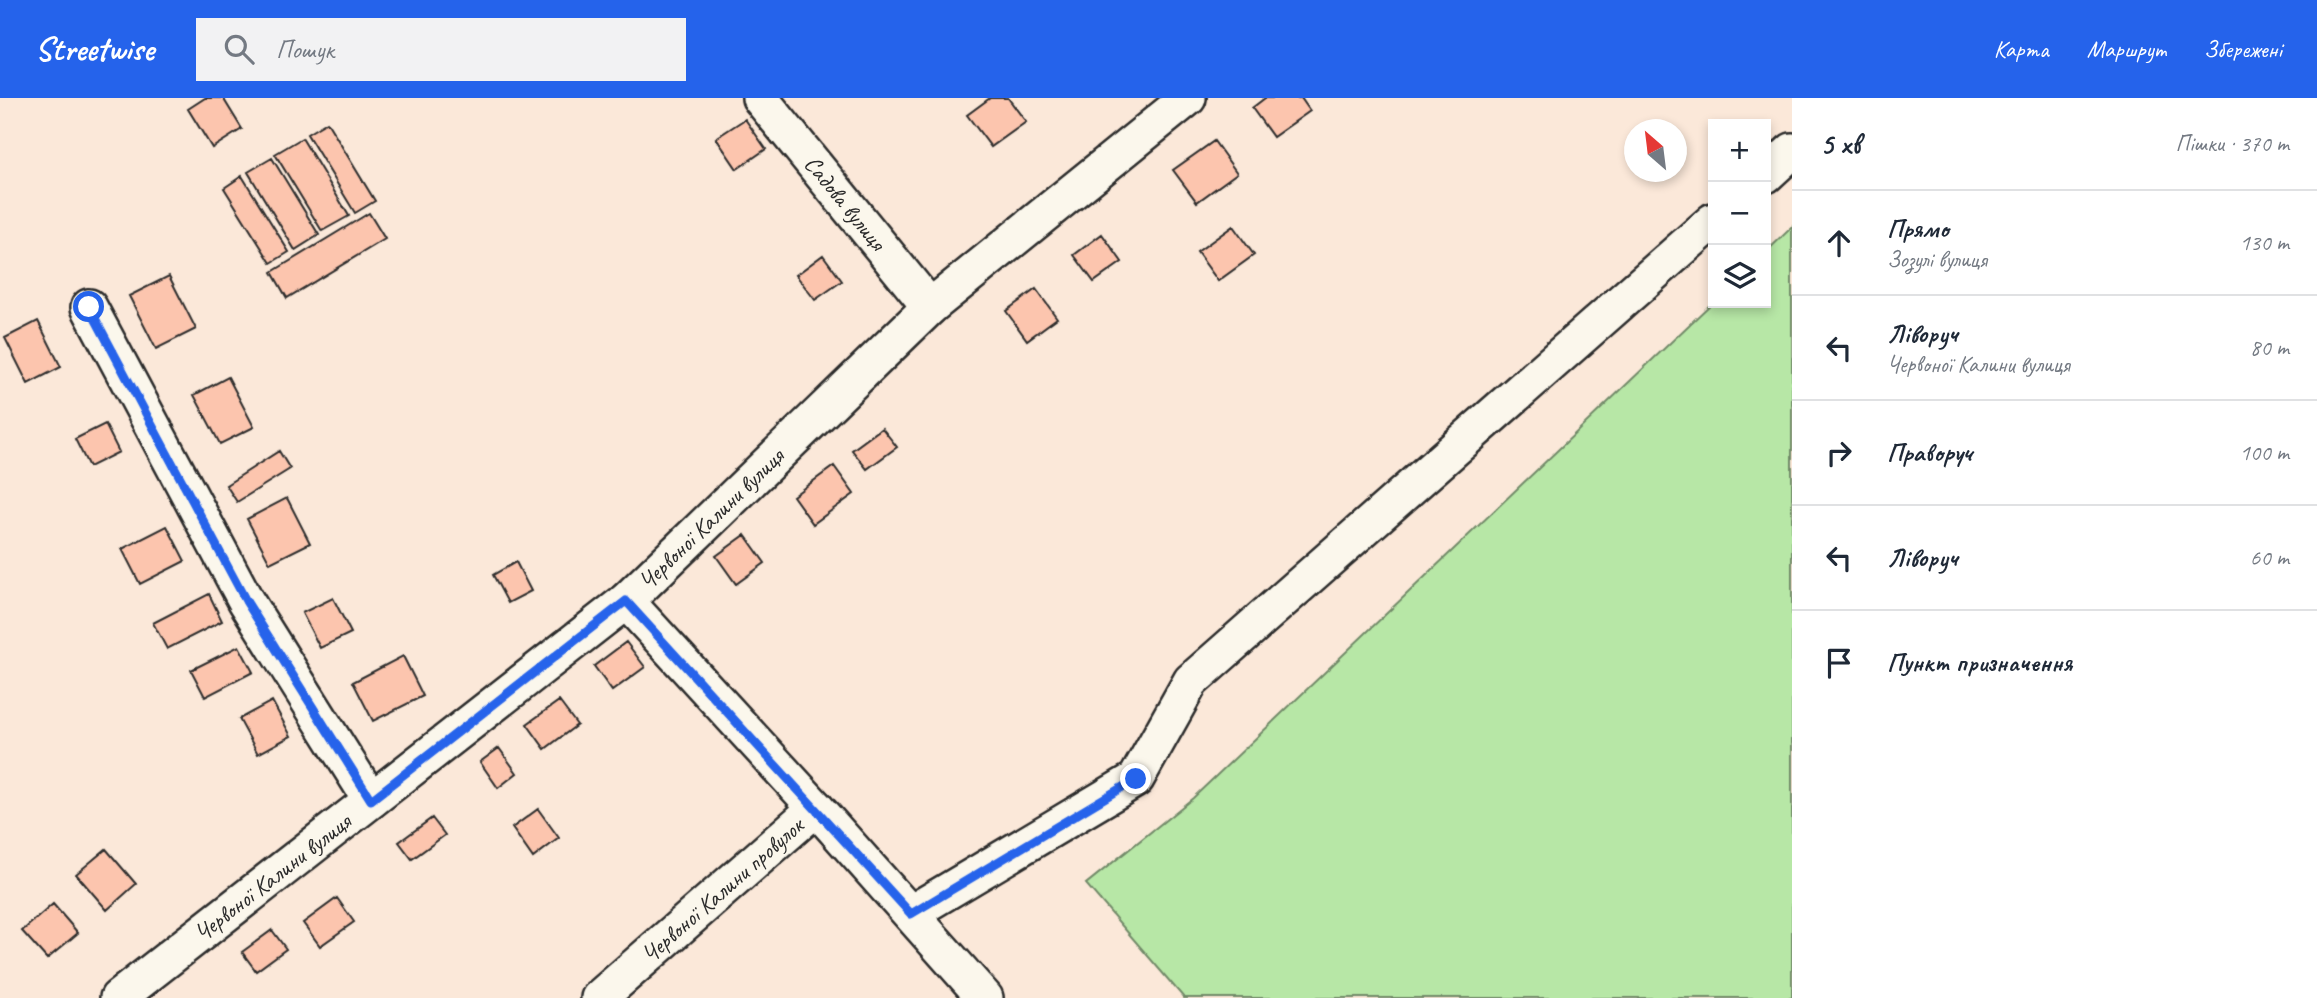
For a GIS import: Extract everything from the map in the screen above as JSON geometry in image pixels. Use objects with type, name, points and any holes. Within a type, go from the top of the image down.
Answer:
[{"type":"street","name":"Садова вулиця","points":[[761,98],[930,307]]},
{"type":"street","name":"Червоної Калини вулиця","points":[[118,998],[626,601],[930,307],[1188,98]]},
{"type":"street","points":[[1771,171],[1792,152]]},
{"type":"street","points":[[911,914],[1136,779],[1191,681],[1708,225]]},
{"type":"street","points":[[89,307],[246,601],[371,800]]},
{"type":"street","points":[[626,601],[985,998]]},
{"type":"street","name":"Червоної Калини провулок","points":[[599,998],[816,808]]},
{"type":"green space","points":[[1792,227],[1792,998],[1184,998],[1086,884],[1193,798],[1708,307],[1771,308],[1771,247]]},
{"type":"building","points":[[205,98],[223,98],[242,129],[212,148],[188,109]]},
{"type":"building","points":[[990,98],[1008,98],[1026,122],[991,147],[967,115]]},
{"type":"building","points":[[1265,98],[1301,98],[1310,111],[1273,137],[1252,108]]},
{"type":"building","points":[[745,119],[766,149],[737,169],[716,138]]},
{"type":"building","points":[[327,122],[375,201],[355,213],[307,134]]},
{"type":"building","points":[[302,138],[349,216],[322,231],[275,154]]},
{"type":"building","points":[[1214,141],[1237,173],[1197,202],[1173,170]]},
{"type":"building","points":[[272,158],[319,235],[295,250],[248,172]]},
{"type":"building","points":[[242,176],[289,252],[271,263],[224,188]]},
{"type":"building","points":[[369,213],[385,239],[287,298],[272,272]]},
{"type":"building","points":[[1233,226],[1254,255],[1218,281],[1197,252]]},
{"type":"building","points":[[1102,234],[1122,262],[1094,282],[1074,255]]},
{"type":"building","points":[[823,255],[842,281],[815,300],[796,275]]},
{"type":"building","points":[[169,276],[196,329],[156,349],[129,296]]},
{"type":"building","points":[[1036,289],[1057,318],[1027,340],[1006,311]]},
{"type":"building","points":[[38,321],[61,367],[28,384],[5,338]]},
{"type":"building","points":[[228,377],[254,427],[220,444],[194,395]]},
{"type":"building","points":[[105,424],[119,452],[89,467],[75,439]]},
{"type":"building","points":[[882,428],[897,447],[867,469],[852,450]]},
{"type":"building","points":[[279,451],[290,469],[237,502],[226,485]]},
{"type":"building","points":[[834,466],[854,494],[813,524],[793,496]]},
{"type":"building","points":[[287,498],[310,543],[270,563],[247,519]]},
{"type":"building","points":[[167,526],[185,561],[140,584],[122,549]]},
{"type":"building","points":[[745,535],[765,563],[736,584],[716,556]]},
{"type":"building","points":[[516,562],[531,591],[508,603],[493,575]]},
{"type":"building","points":[[209,594],[222,621],[167,649],[153,623]]},
{"type":"building","points":[[333,598],[351,633],[320,648],[302,613]]},
{"type":"building","points":[[626,642],[645,667],[612,691],[594,666]]},
{"type":"building","points":[[239,646],[253,672],[205,697],[191,670]]},
{"type":"building","points":[[403,656],[423,696],[373,721],[353,682]]},
{"type":"building","points":[[272,701],[291,736],[258,754],[239,719]]},
{"type":"building","points":[[559,701],[577,725],[545,749],[527,724]]},
{"type":"building","points":[[499,748],[517,773],[498,788],[480,762]]},
{"type":"building","points":[[538,809],[559,838],[533,858],[512,828]]},
{"type":"building","points":[[432,818],[445,835],[412,859],[399,842]]},
{"type":"building","points":[[106,849],[136,884],[107,910],[76,874]]},
{"type":"building","points":[[337,898],[354,922],[320,946],[303,923]]},
{"type":"building","points":[[53,904],[78,933],[47,959],[22,931]]},
{"type":"building","points":[[272,930],[286,949],[256,971],[242,952]]},
{"type":"route","points":[[89,307],[246,601],[371,800],[626,601],[911,914],[1136,779]]}]
